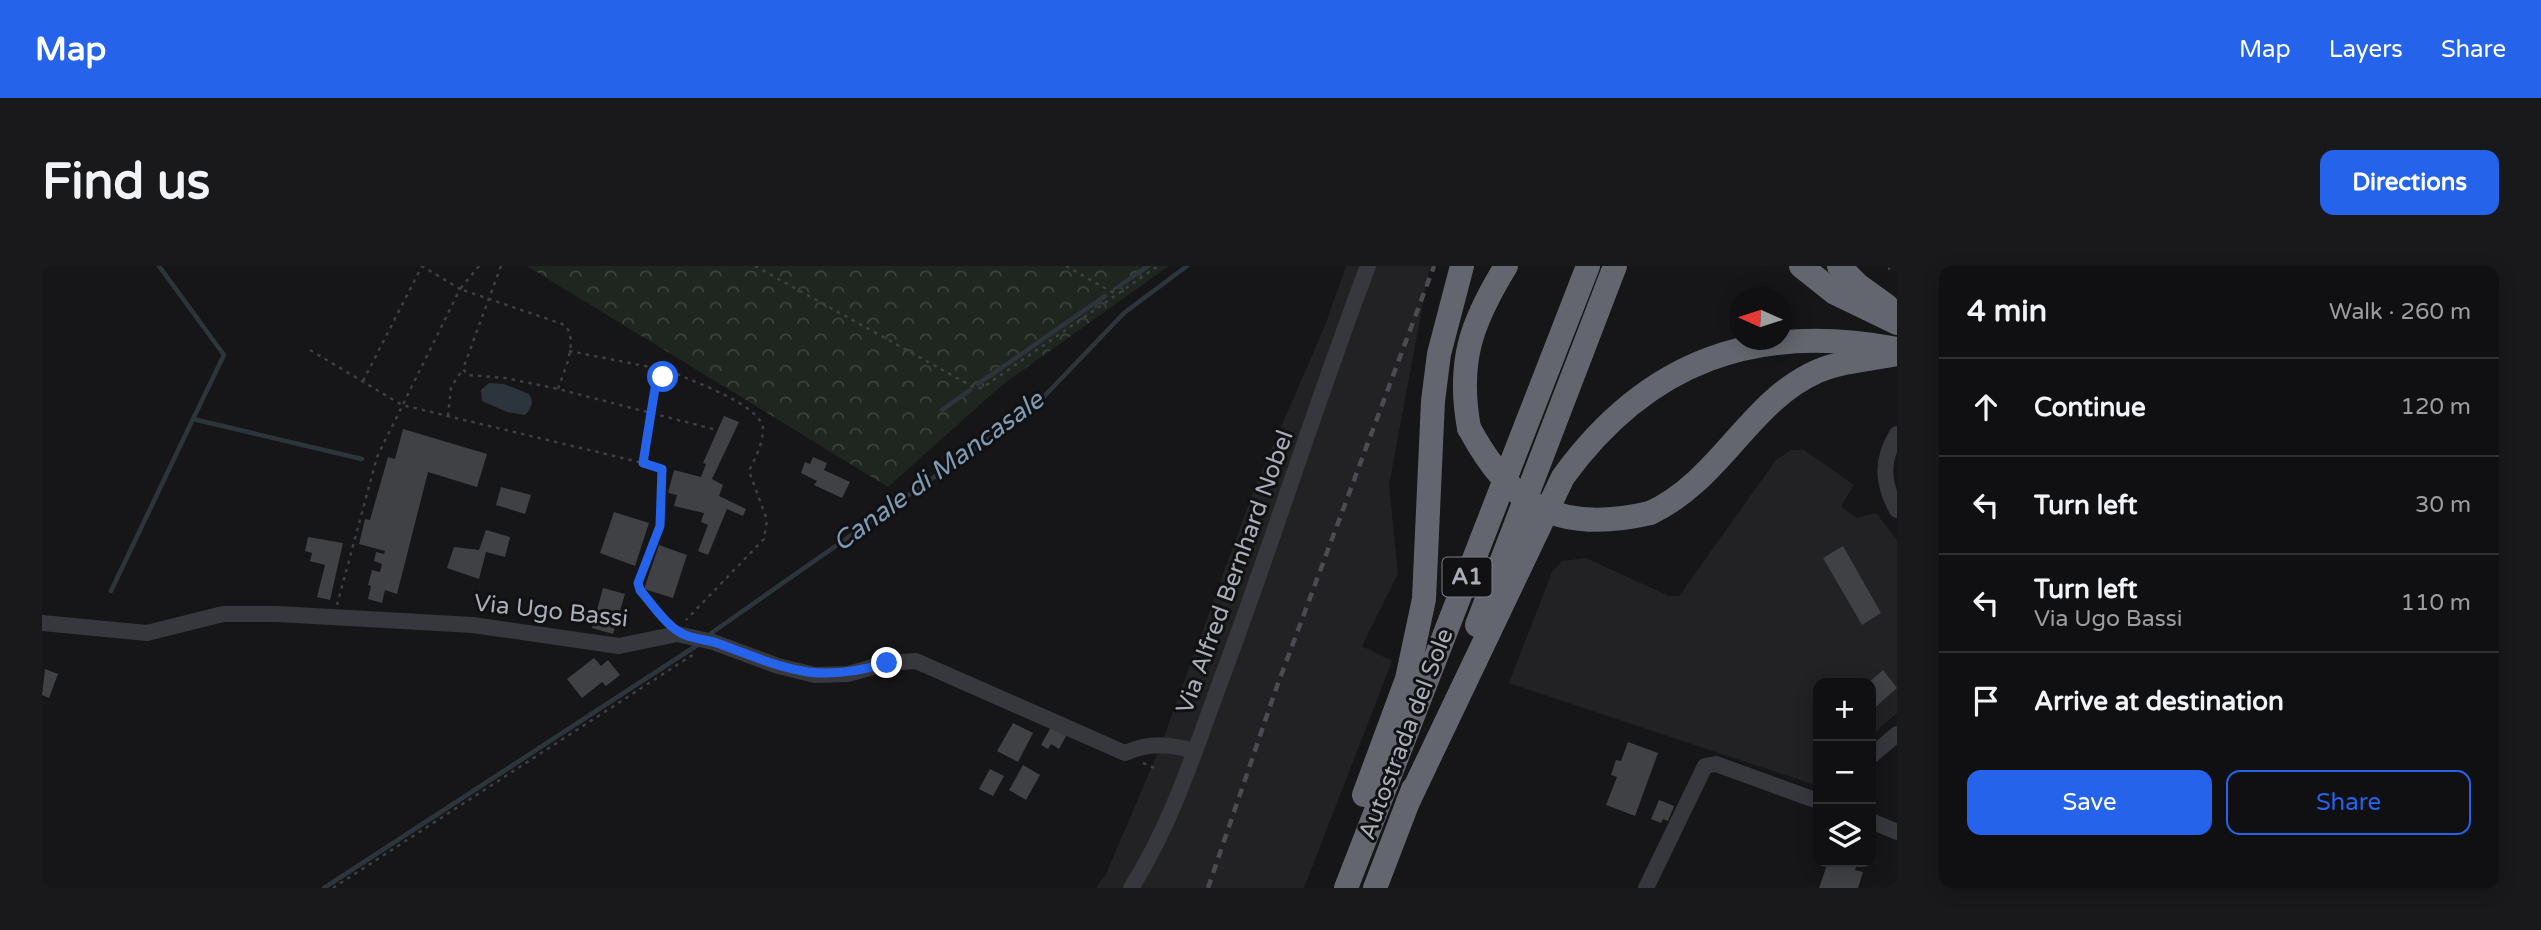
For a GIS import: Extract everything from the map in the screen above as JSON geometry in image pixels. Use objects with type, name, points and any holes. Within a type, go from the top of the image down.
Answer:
[{"type":"highway","points":[[1338,888],[1363,797],[1407,679],[1416,640],[1424,599],[1433,401],[1439,354],[1462,266]]},
{"type":"highway","points":[[1506,266],[1481,306],[1467,347],[1463,381],[1469,428],[1489,464],[1514,491],[1553,513],[1602,522],[1650,513],[1685,494],[1774,400],[1797,383],[1819,371],[1897,351]]},
{"type":"highway","name":"Autostrada del Sole","points":[[1346,888],[1588,266]]},
{"type":"highway","name":"Autostrada del Sole","points":[[1375,888],[1615,266]]},
{"type":"highway","points":[[1801,266],[1835,293],[1897,323]]},
{"type":"highway","points":[[1839,266],[1868,294],[1897,312]]},
{"type":"highway","points":[[1408,802],[1563,477],[1600,435],[1660,383],[1715,355],[1786,340],[1860,342],[1897,351]]},
{"type":"street","name":"Via Alfred Bernhard Nobel","points":[[1131,888],[1165,825],[1195,751],[1273,542],[1368,266]]},
{"type":"street","points":[[1897,434],[1888,448],[1884,471],[1886,490],[1897,510]]},
{"type":"street","name":"Via Ugo Bassi","points":[[42,623],[147,633],[223,614],[333,618],[486,627],[619,646],[668,634],[681,634],[713,642],[778,666],[815,675],[848,674],[887,663],[916,661],[1125,753],[1141,746],[1157,744],[1195,751]]},
{"type":"street","points":[[1876,752],[1897,734]]},
{"type":"street","points":[[1646,888],[1704,766],[1716,764],[1813,799]]},
{"type":"street","points":[[1876,823],[1897,832]]},
{"type":"path","points":[[363,382],[422,266],[460,289],[565,325],[571,337],[558,389]]},
{"type":"path","points":[[333,618],[377,457],[460,289],[479,266]]},
{"type":"path","points":[[448,416],[451,387],[463,369],[501,266]]},
{"type":"path","points":[[755,266],[975,388],[982,388],[1115,293],[1158,266]]},
{"type":"path","points":[[1066,266],[1115,293]]},
{"type":"path","points":[[310,349],[402,405],[662,469],[660,526],[638,583],[646,596],[681,634],[690,614],[764,538],[767,520],[749,471],[760,446],[763,428],[759,416],[743,405],[677,374],[663,377],[655,388],[643,463]]},
{"type":"path","points":[[569,351],[655,368],[663,377]]},
{"type":"path","points":[[463,369],[468,375],[505,378],[558,389],[713,429]]},
{"type":"path","points":[[333,888],[713,642]]},
{"type":"shaded area","points":[[1346,266],[1430,266],[1389,485],[1398,574],[1362,646],[1392,661],[1304,888],[1096,888],[1106,874],[1161,745],[1253,492],[1326,323]]},
{"type":"shaded area","points":[[489,383],[504,384],[529,394],[532,405],[525,415],[507,412],[482,401],[481,390]]},
{"type":"shaded area","points":[[1791,450],[1804,450],[1854,485],[1841,506],[1856,518],[1876,513],[1897,540],[1897,713],[1876,731],[1876,678],[1813,678],[1813,784],[1509,683],[1552,572],[1562,561],[1586,558],[1669,596],[1679,596],[1776,460]]},
{"type":"green space","points":[[527,266],[1169,266],[1002,385],[888,487]]},
{"type":"building","points":[[724,416],[739,422],[712,479],[723,485],[719,496],[746,509],[743,516],[727,509],[708,555],[698,551],[708,525],[701,522],[704,513],[674,506],[677,495],[668,493],[674,470],[701,477],[706,464],[703,463]]},
{"type":"building","points":[[403,429],[487,454],[477,487],[428,472],[397,594],[385,590],[382,603],[368,599],[371,586],[368,585],[372,570],[380,572],[382,564],[374,561],[376,552],[384,554],[385,551],[359,544],[365,519],[370,520],[388,457],[395,459]]},
{"type":"building","points":[[813,457],[827,463],[824,470],[850,482],[842,498],[814,485],[817,481],[801,473],[805,462],[810,464]]},
{"type":"building","points":[[501,487],[531,495],[525,514],[496,505]]},
{"type":"building","points":[[614,512],[649,523],[635,566],[600,553]]},
{"type":"building","points":[[486,530],[510,537],[505,557],[486,552],[479,579],[447,568],[454,547],[479,550]]},
{"type":"building","points":[[308,537],[343,543],[330,600],[317,597],[325,565],[310,561],[312,553],[305,551]]},
{"type":"building","points":[[659,545],[687,555],[673,598],[644,589]]},
{"type":"building","points":[[1843,546],[1881,613],[1862,625],[1823,558]]},
{"type":"building","points":[[603,588],[625,594],[613,634],[592,628]]},
{"type":"building","points":[[594,658],[601,666],[608,660],[620,675],[606,686],[602,682],[582,698],[567,679]]},
{"type":"building","points":[[45,669],[58,674],[49,698],[42,695]]},
{"type":"building","points":[[1883,670],[1897,688],[1876,707],[1876,678],[1874,678]]},
{"type":"building","points":[[1013,723],[1033,733],[1018,762],[997,751]]},
{"type":"building","points":[[1051,727],[1066,736],[1059,749],[1051,744],[1048,749],[1041,745]]},
{"type":"building","points":[[1628,742],[1658,753],[1635,816],[1606,805],[1617,777],[1611,775],[1616,760],[1621,761]]},
{"type":"building","points":[[1023,765],[1040,775],[1026,800],[1009,790]]},
{"type":"building","points":[[990,769],[1004,776],[993,796],[979,789]]},
{"type":"building","points":[[1659,800],[1674,806],[1668,821],[1663,819],[1661,823],[1651,819]]},
{"type":"building","points":[[1826,867],[1856,867],[1855,870],[1863,872],[1858,888],[1819,888]]},
{"type":"waterway","points":[[159,266],[224,355],[193,419],[362,459]]},
{"type":"waterway","points":[[1118,287],[1148,266]]},
{"type":"waterway","name":"Canale di Mancasale","points":[[710,634],[1033,408],[1124,313],[1187,266]]},
{"type":"waterway","points":[[978,384],[1105,296]]},
{"type":"waterway","points":[[942,410],[970,390]]},
{"type":"waterway","points":[[111,591],[193,419]]},
{"type":"waterway","name":"Canale di Mancasale","points":[[324,888],[699,644]]},
{"type":"railway","points":[[1208,888],[1276,689],[1434,266]]},
{"type":"route","points":[[663,377],[655,388],[643,463],[662,469],[660,526],[638,583],[640,590],[681,634],[713,642],[778,666],[815,675],[831,675],[848,674],[887,663]]}]
